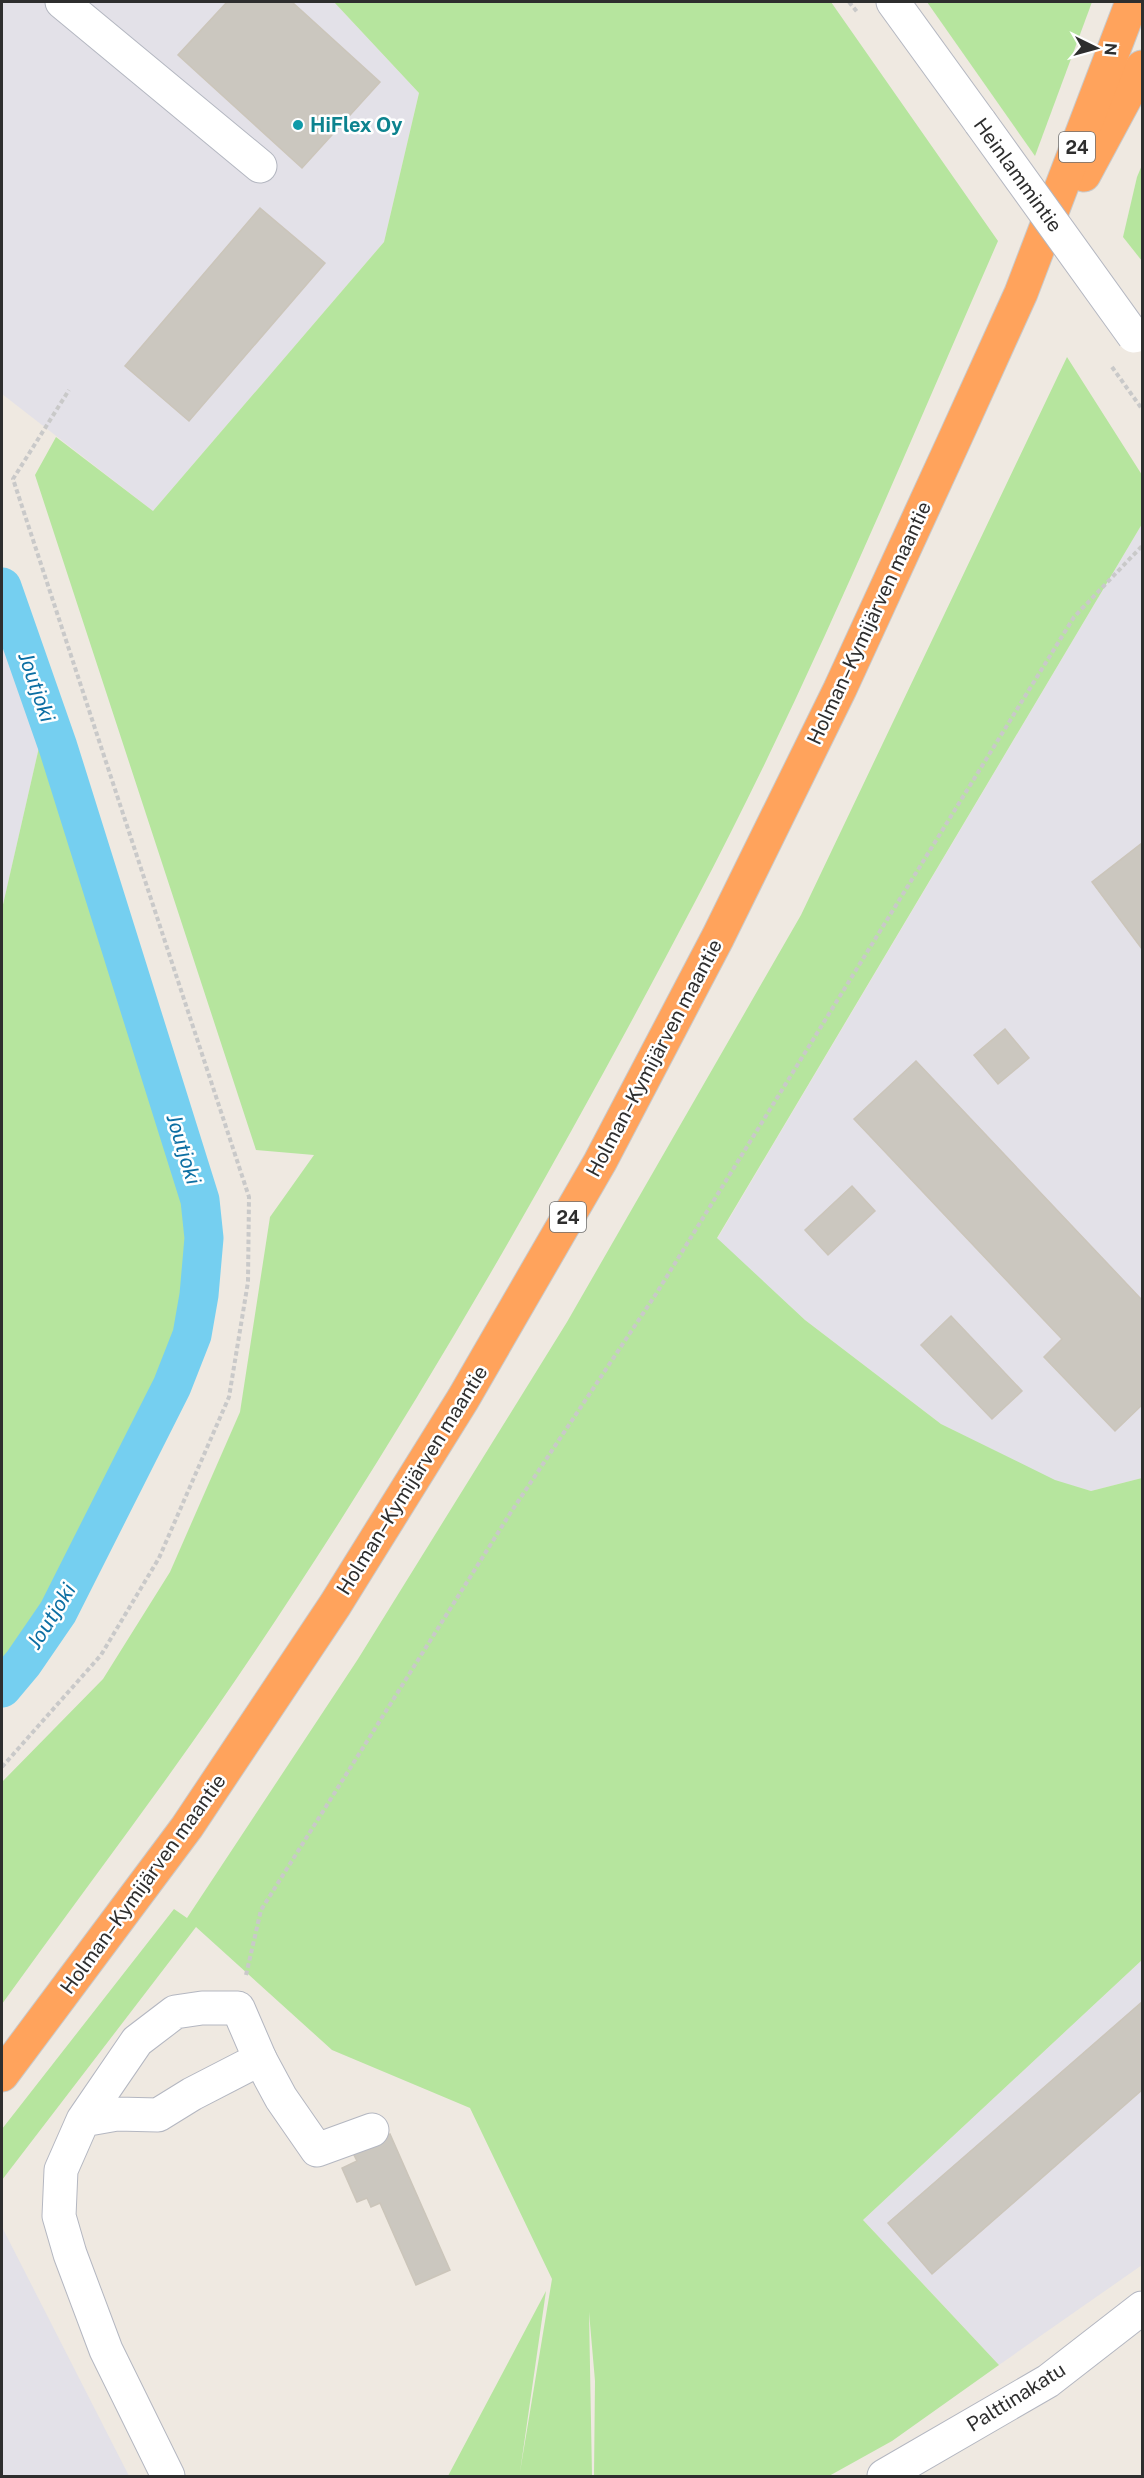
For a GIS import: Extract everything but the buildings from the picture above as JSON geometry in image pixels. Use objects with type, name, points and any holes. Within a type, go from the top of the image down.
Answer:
[{"type":"highway","name":"Holman–Kymijärven maantie","points":[[2,2074],[187,1827],[335,1605],[463,1399],[600,1162],[718,937],[840,689],[1021,293],[1132,2]]},
{"type":"highway","name":"Holman–Kymijärven maantie","points":[[1021,293],[1143,67]]},
{"type":"street","points":[[62,2],[260,166]]},
{"type":"street","name":"Heinlammintie","points":[[893,2],[1138,342]]},
{"type":"street","points":[[168,2476],[106,2350],[70,2254],[59,2216],[61,2170],[83,2120],[137,2041],[175,2012],[202,2008],[238,2008],[260,2059],[281,2098],[316,2150],[372,2130]]},
{"type":"street","points":[[83,2120],[117,2114],[158,2115],[192,2094],[260,2059]]},
{"type":"street","name":"Palttinakatu","points":[[884,2476],[1048,2380],[1143,2308]]},
{"type":"path","points":[[2,1767],[101,1655],[159,1558],[229,1397],[248,1282],[249,1197],[13,479],[69,390]]},
{"type":"path","points":[[238,2008],[261,1910],[511,1512],[656,1294],[1074,617],[1143,546]]},
{"type":"shaded area","points":[[2,2],[334,2],[419,93],[384,242],[153,511],[2,394]]},
{"type":"shaded area","points":[[1142,524],[1142,1478],[1091,1491],[1055,1481],[941,1424],[805,1320],[717,1239]]},
{"type":"shaded area","points":[[2,636],[40,743],[2,909]]},
{"type":"shaded area","points":[[1142,1960],[1142,2265],[999,2365],[863,2220]]},
{"type":"shaded area","points":[[2,2227],[129,2476],[2,2476]]},
{"type":"green space","points":[[334,2],[831,2],[998,241],[853,573],[777,738],[696,900],[528,1209],[409,1411],[283,1610],[191,1744],[2,2004],[2,1782],[103,1679],[170,1572],[240,1412],[270,1217],[314,1155],[256,1150],[35,475],[56,437],[153,511],[384,242],[419,93]]},
{"type":"green space","points":[[927,2],[1092,2],[1035,156]]},
{"type":"green space","points":[[1142,165],[1142,261],[1123,237]]},
{"type":"green space","points":[[1067,357],[1142,475],[1142,524],[717,1238],[805,1320],[941,1424],[1055,1480],[1091,1491],[1142,1478],[1142,1960],[863,2220],[999,2365],[892,2441],[829,2476],[594,2476],[595,2381],[589,2312],[592,2476],[448,2476],[546,2291],[520,2472],[552,2279],[470,2108],[332,2050],[196,1927],[2,2180],[2,2129],[174,1909],[187,1918],[358,1659],[567,1322],[801,915]]},
{"type":"green space","points":[[40,743],[177,1183],[187,1228],[182,1319],[163,1367],[49,1596],[2,1663],[2,909]]},
{"type":"waterway","name":"Joutjoki","points":[[2,587],[58,747],[200,1200],[204,1238],[199,1295],[192,1335],[172,1386],[58,1612],[23,1663],[2,1688]]},
{"type":"place","name":"HiFlex Oy","points":[[298,125]]}]
